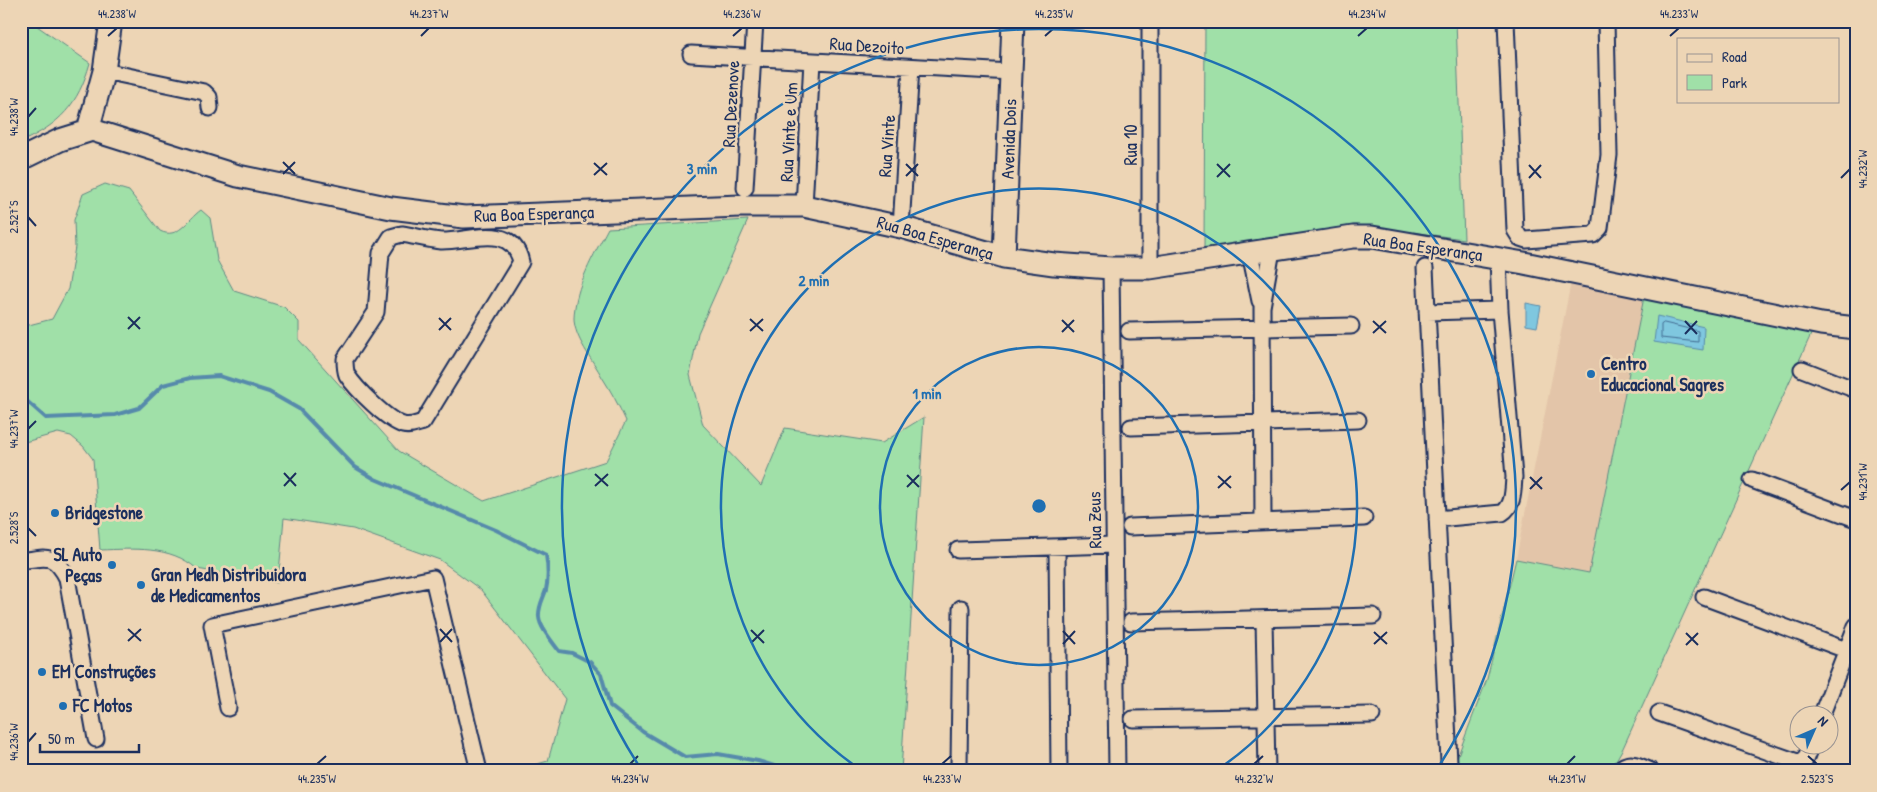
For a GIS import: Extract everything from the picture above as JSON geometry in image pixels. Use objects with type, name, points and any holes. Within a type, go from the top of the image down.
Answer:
[{"type":"main road","points":[[21,159],[60,140],[88,130],[104,71],[111,21]]},
{"type":"main road","name":"Avenida Dois","points":[[1004,257],[1014,21]]},
{"type":"main road","name":"Rua Boa Esperança","points":[[88,130],[106,133],[238,176],[461,224],[740,206],[804,206],[901,227],[1004,257],[1054,264],[1111,268],[1150,268],[1353,237],[1372,237],[1498,258],[1821,324],[1856,328]]},
{"type":"street","name":"Rua Dezenove","points":[[745,188],[755,21]]},
{"type":"street","name":"Rua 10","points":[[1150,21],[1150,268]]},
{"type":"street","points":[[1506,21],[1515,230],[1520,238],[1526,240],[1593,235],[1600,228],[1609,155],[1606,21]]},
{"type":"street","name":"Rua Dezoito","points":[[691,54],[1011,72]]},
{"type":"street","name":"Rua Vinte e Um","points":[[804,206],[812,61]]},
{"type":"street","name":"Rua Vinte","points":[[901,227],[911,67]]},
{"type":"street","points":[[104,71],[204,92],[209,97],[210,108]]},
{"type":"street","points":[[402,234],[441,241],[478,235],[493,236],[509,243],[519,252],[521,262],[423,422],[412,426],[402,425],[375,406],[347,374],[345,359],[376,312],[382,253],[391,237],[402,234]]},
{"type":"street","points":[[1524,263],[1526,240]]},
{"type":"street","points":[[1263,522],[1262,307],[1272,250]]},
{"type":"street","points":[[1250,253],[1262,307]]},
{"type":"street","points":[[1437,519],[1502,513],[1510,505],[1514,477],[1500,310],[1498,258]]},
{"type":"street","name":"Rua Zeus","points":[[1111,268],[1117,771]]},
{"type":"street","points":[[1425,268],[1449,762]]},
{"type":"street","points":[[1427,312],[1500,310]]},
{"type":"street","points":[[1129,331],[1351,326]]},
{"type":"street","points":[[1802,369],[1856,390]]},
{"type":"street","points":[[1131,427],[1358,420]]},
{"type":"street","points":[[1752,480],[1856,519]]},
{"type":"street","points":[[1130,526],[1364,518]]},
{"type":"street","points":[[958,550],[1114,545]]},
{"type":"street","points":[[1057,547],[1059,771]]},
{"type":"street","points":[[21,561],[48,557],[56,561],[67,578],[96,739]]},
{"type":"street","points":[[228,708],[212,625],[433,578],[479,771]]},
{"type":"street","points":[[1704,598],[1846,650]]},
{"type":"street","points":[[961,608],[959,765],[963,771]]},
{"type":"street","points":[[1131,622],[1372,616]]},
{"type":"street","points":[[1264,619],[1267,771]]},
{"type":"street","points":[[1826,704],[1856,626]]},
{"type":"street","points":[[1659,713],[1802,768],[1807,754]]},
{"type":"street","points":[[1133,719],[1372,715]]},
{"type":"street","points":[[1618,771],[1626,763],[1631,763],[1651,771]]},
{"type":"shaded area","name":"Centro Educacional Sagres","points":[[1571,282],[1644,297],[1589,573],[1516,559]]},
{"type":"green space","points":[[21,21],[30,21],[90,63],[80,91],[66,112],[47,128],[21,142]]},
{"type":"green space","points":[[1205,21],[1456,21],[1464,239],[1355,225],[1204,250]]},
{"type":"green space","points":[[105,184],[129,191],[160,231],[166,233],[172,233],[182,228],[201,210],[210,218],[217,260],[234,291],[284,307],[299,322],[299,340],[399,451],[484,501],[606,461],[626,421],[612,393],[580,341],[574,318],[575,306],[582,283],[591,260],[608,228],[748,220],[698,333],[690,375],[703,425],[761,486],[785,428],[882,443],[924,417],[901,771],[512,771],[548,761],[565,699],[481,590],[440,560],[353,529],[284,518],[278,583],[197,569],[186,561],[163,552],[138,549],[100,550],[93,459],[83,446],[71,436],[58,433],[21,443],[21,327],[52,319],[68,289],[75,247],[74,220],[83,194]]},
{"type":"green space","points":[[1644,297],[1813,330],[1623,748],[1610,771],[1452,771],[1487,679],[1516,559],[1589,573]]},
{"type":"water","points":[[1526,303],[1541,306],[1537,327],[1526,325]]},
{"type":"water","points":[[1657,316],[1704,327],[1703,350],[1654,342]]},
{"type":"waterway","points":[[21,396],[46,418],[115,415],[139,408],[163,385],[190,378],[219,376],[269,392],[299,409],[355,467],[375,479],[496,530],[546,555],[548,581],[539,613],[544,630],[559,651],[572,653],[590,662],[601,674],[610,706],[643,732],[685,757],[718,754],[758,761],[790,771]]},
{"type":"place","name":"Centro Educacional Sagres","points":[[1591,374]]},
{"type":"place","name":"Bridgestone","points":[[55,513]]},
{"type":"place","name":"SL Auto Peças","points":[[112,565]]},
{"type":"place","name":"Gran Medh Distribuidora de Medicamentos","points":[[141,585]]},
{"type":"place","name":"EM Construções","points":[[42,672]]},
{"type":"place","name":"FC Motos","points":[[63,706]]}]
